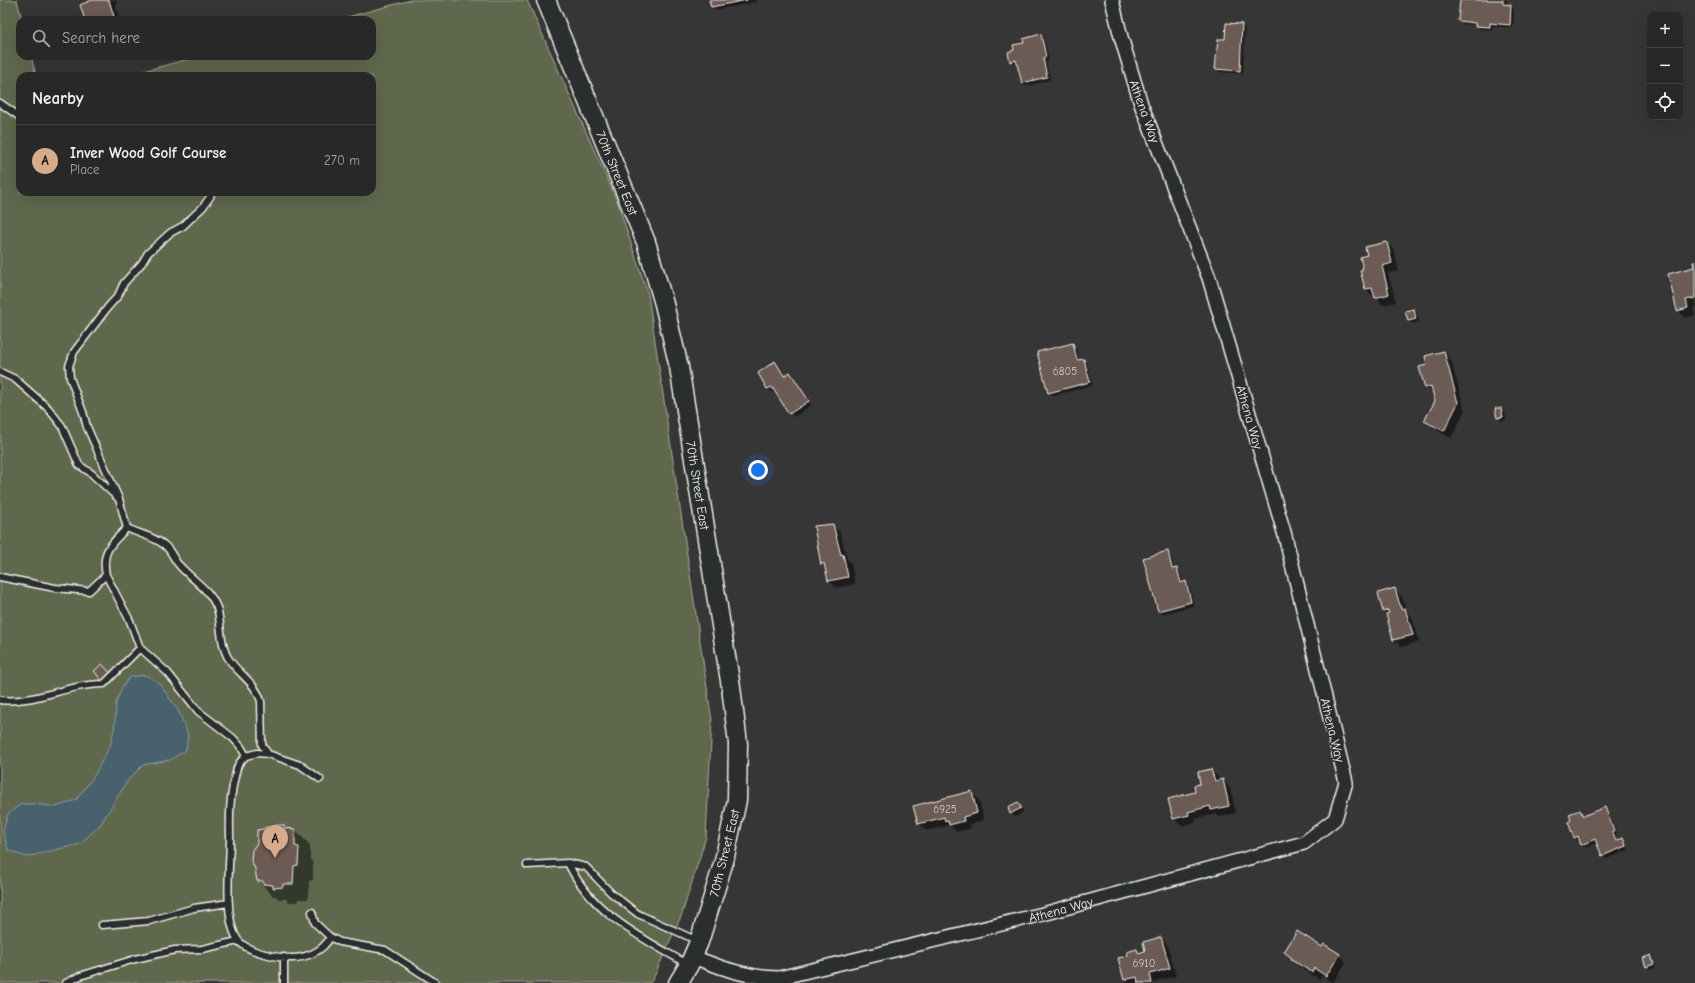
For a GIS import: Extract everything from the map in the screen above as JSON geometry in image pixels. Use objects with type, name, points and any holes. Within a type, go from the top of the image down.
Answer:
[{"type":"main road","name":"70th Street East","points":[[546,0],[646,242],[664,304],[678,367],[717,594],[731,687],[738,744],[737,800],[724,861],[694,954],[678,983]]},
{"type":"street","name":"Athena Way","points":[[694,954],[730,971],[779,981],[1042,914],[1304,843],[1336,820],[1346,782],[1284,532],[1209,278],[1141,104],[1121,37],[1112,0]]},
{"type":"lane","points":[[0,103],[16,114]]},
{"type":"lane","points":[[127,528],[119,499],[87,427],[70,378],[69,366],[74,352],[118,296],[124,283],[142,263],[148,253],[170,233],[183,226],[203,207],[210,196]]},
{"type":"lane","points":[[0,372],[15,379],[48,408],[62,426],[79,464],[119,499]]},
{"type":"lane","points":[[127,528],[113,541],[106,552],[104,563],[106,575],[130,621],[140,648],[168,673],[198,711],[233,738],[241,747],[246,756]]},
{"type":"lane","points":[[127,528],[151,536],[165,545],[178,564],[202,586],[213,600],[218,613],[222,642],[226,654],[259,694],[261,701],[262,745],[268,754]]},
{"type":"lane","points":[[0,577],[55,588],[89,591],[106,575]]},
{"type":"lane","points":[[0,700],[24,700],[66,688],[89,684],[104,684],[140,648]]},
{"type":"lane","points":[[320,779],[300,766],[268,754],[257,753],[246,756],[239,763],[232,793],[229,902],[231,923],[238,941],[261,952],[275,956],[293,958],[309,955],[324,946],[330,937]]},
{"type":"lane","points":[[527,865],[568,863],[586,867],[611,893],[694,954]]},
{"type":"lane","points":[[568,863],[575,877],[603,910],[620,924],[694,954]]},
{"type":"lane","points":[[102,924],[149,920],[194,908],[229,902]]},
{"type":"lane","points":[[312,912],[315,923],[330,937],[340,942],[385,950],[436,983]]},
{"type":"lane","points":[[66,983],[80,976],[135,959],[175,950],[202,949],[238,941]]},
{"type":"lane","points":[[284,957],[284,983]]},
{"type":"green space","points":[[0,0],[17,0],[21,16],[16,16],[16,60],[32,60],[35,72],[16,72],[16,196],[376,196],[376,72],[140,72],[185,60],[376,60],[376,16],[351,16],[411,0],[527,0],[617,201],[648,294],[712,721],[706,837],[682,914],[653,979],[650,983],[0,983]]},
{"type":"water","points":[[146,675],[160,684],[179,712],[188,735],[186,750],[170,760],[143,765],[128,780],[100,825],[80,844],[26,857],[8,850],[3,831],[8,814],[21,804],[56,807],[76,800],[94,776],[111,744],[115,723],[116,703],[122,687],[130,677]]},
{"type":"building","points":[[92,0],[109,0],[114,16],[84,16],[80,5]]},
{"type":"building","points":[[709,0],[747,0],[711,7]]},
{"type":"building","points":[[1460,0],[1503,0],[1503,4],[1511,5],[1510,25],[1490,23],[1490,27],[1475,26],[1475,23],[1458,21]]},
{"type":"building","points":[[1226,23],[1242,24],[1240,71],[1215,69],[1218,39],[1225,39]]},
{"type":"building","points":[[1041,34],[1046,57],[1043,58],[1047,77],[1022,83],[1016,60],[1010,62],[1008,52],[1014,50],[1013,45],[1024,43],[1023,39]]},
{"type":"building","points":[[1387,242],[1392,263],[1382,266],[1389,294],[1375,298],[1372,288],[1365,289],[1360,270],[1363,269],[1360,257],[1367,255],[1365,247]]},
{"type":"building","points":[[1693,262],[1695,262],[1695,298],[1686,300],[1688,308],[1677,311],[1668,274],[1694,267]]},
{"type":"building","points":[[1414,309],[1416,319],[1408,321],[1405,311]]},
{"type":"building","points":[[1073,343],[1077,360],[1084,359],[1090,382],[1048,393],[1037,352]]},
{"type":"building","points":[[1444,351],[1458,403],[1444,431],[1424,421],[1435,401],[1431,386],[1425,388],[1419,367],[1427,365],[1425,356]]},
{"type":"building","points":[[775,361],[784,376],[790,372],[809,401],[789,414],[772,387],[767,389],[758,373]]},
{"type":"building","points":[[1495,408],[1501,408],[1503,417],[1497,418]]},
{"type":"building","points":[[833,524],[841,555],[843,554],[848,577],[828,581],[824,563],[821,565],[814,526]]},
{"type":"building","points":[[1168,551],[1172,569],[1177,568],[1181,583],[1186,581],[1191,602],[1158,611],[1143,558]]},
{"type":"building","points":[[1395,588],[1401,609],[1405,608],[1413,635],[1393,640],[1386,614],[1389,613],[1388,610],[1383,612],[1378,593]]},
{"type":"building","points":[[102,664],[111,674],[103,682],[94,671]]},
{"type":"building","points":[[1211,769],[1215,781],[1223,779],[1229,806],[1211,810],[1210,806],[1188,812],[1189,815],[1173,819],[1168,799],[1195,792],[1194,785],[1200,784],[1198,772]]},
{"type":"building","points":[[972,791],[977,813],[963,817],[964,821],[949,825],[948,820],[945,821],[944,817],[918,824],[913,806]]},
{"type":"building","points":[[1018,802],[1021,808],[1010,814],[1008,807]]},
{"type":"building","points":[[1605,807],[1616,841],[1623,838],[1626,846],[1602,856],[1595,839],[1581,845],[1578,836],[1574,838],[1568,822],[1571,820],[1569,814],[1580,810],[1583,816]]},
{"type":"building","points":[[274,825],[284,825],[284,828],[295,829],[295,846],[299,847],[298,865],[294,866],[293,884],[283,884],[283,887],[273,888],[273,885],[263,884],[263,881],[257,881],[255,869],[251,860],[252,850],[257,843],[257,830],[264,829],[265,827],[275,827]]},
{"type":"building","points":[[1297,931],[1322,947],[1324,944],[1340,954],[1326,976],[1314,968],[1312,972],[1291,960],[1292,958],[1284,952]]},
{"type":"building","points":[[1161,937],[1170,968],[1150,974],[1152,983],[1138,983],[1137,977],[1124,980],[1118,958],[1128,956],[1127,952],[1137,949],[1138,953],[1145,951],[1143,942]]},
{"type":"building","points":[[1651,955],[1654,964],[1646,967],[1643,958]]},
{"type":"place","name":"Inver Wood Golf Course","points":[[275,858]]}]
